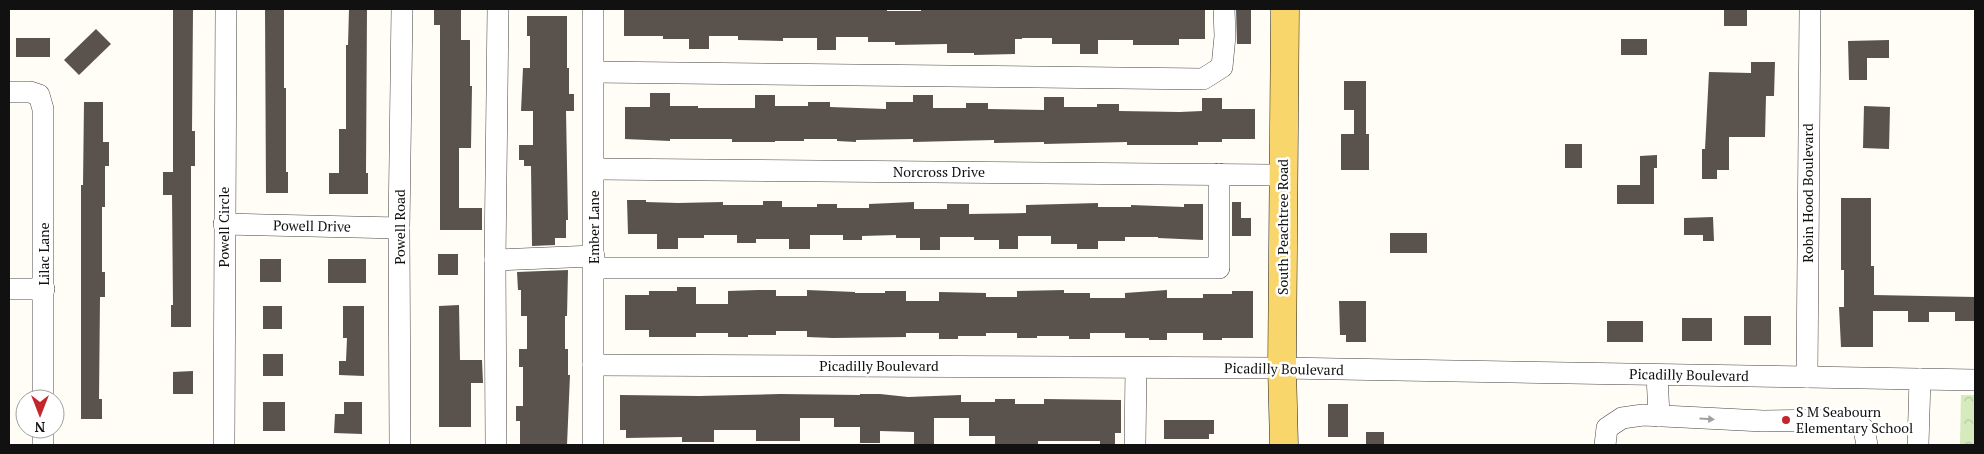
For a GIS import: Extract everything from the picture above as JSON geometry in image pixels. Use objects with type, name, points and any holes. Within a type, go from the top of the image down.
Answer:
[{"type":"main road","name":"South Peachtree Road","points":[[1284,445],[1282,368],[1285,9]]},
{"type":"street","name":"Powell Circle","points":[[224,445],[226,9]]},
{"type":"street","name":"Powell Road","points":[[400,445],[399,228],[402,9]]},
{"type":"street","points":[[496,445],[495,260],[498,9]]},
{"type":"street","name":"Ember Lane","points":[[593,9],[593,445]]},
{"type":"street","points":[[594,72],[1203,79],[1222,68],[1225,36],[1224,9]]},
{"type":"street","name":"Robin Hood Boulevard","points":[[1807,377],[1810,9]]},
{"type":"street","name":"Lilac Lane","points":[[9,92],[30,92],[39,95],[43,109],[44,389]]},
{"type":"street","name":"Norcross Drive","points":[[594,169],[1284,175]]},
{"type":"street","points":[[495,260],[1219,268],[1219,174]]},
{"type":"street","name":"Powell Drive","points":[[224,224],[399,228]]},
{"type":"street","points":[[9,289],[44,289]]},
{"type":"street","name":"Picadilly Boulevard","points":[[593,365],[1282,368],[1975,380]]},
{"type":"street","points":[[1135,445],[1136,368]]},
{"type":"street","points":[[1657,375],[1659,416]]},
{"type":"street","points":[[1918,445],[1920,379]]},
{"type":"street","points":[[1605,445],[1607,428],[1622,418],[1643,415],[1763,421],[1832,420],[1855,422],[1864,429],[1867,445]]},
{"type":"green space","points":[[1961,395],[1975,395],[1975,445],[1960,445]]},
{"type":"building","points":[[265,9],[284,9],[284,88],[286,88],[286,172],[288,172],[288,193],[266,193]]},
{"type":"building","points":[[349,9],[367,9],[366,173],[368,173],[368,194],[329,194],[329,173],[339,173],[339,129],[346,129],[346,45],[348,45]]},
{"type":"building","points":[[434,9],[461,9],[461,40],[470,40],[470,86],[472,86],[471,148],[459,148],[459,208],[482,208],[482,230],[440,230],[440,25],[434,25]]},
{"type":"building","points":[[624,9],[887,9],[887,11],[921,11],[921,9],[1205,9],[1205,39],[1179,39],[1179,45],[1133,45],[1133,40],[1098,40],[1098,54],[1080,54],[1080,44],[1052,44],[1052,38],[1015,39],[1015,54],[974,55],[974,53],[947,53],[947,44],[895,45],[895,42],[868,42],[868,37],[836,37],[836,50],[817,50],[817,38],[783,38],[783,41],[738,40],[738,36],[709,36],[709,49],[689,49],[689,39],[663,39],[663,36],[624,36]]},
{"type":"building","points":[[1236,9],[1251,9],[1251,44],[1237,44]]},
{"type":"building","points":[[1724,9],[1747,9],[1747,26],[1724,26]]},
{"type":"building","points":[[173,10],[193,10],[192,131],[195,131],[195,166],[191,166],[191,327],[171,327],[171,305],[173,305],[172,195],[163,195],[163,172],[173,172]]},
{"type":"building","points":[[527,16],[567,16],[567,68],[569,68],[569,94],[574,94],[574,111],[566,111],[568,220],[566,220],[566,238],[555,238],[555,245],[532,246],[531,166],[524,166],[524,160],[519,160],[519,145],[533,145],[533,111],[521,111],[523,68],[530,68],[530,36],[527,36]]},
{"type":"building","points":[[96,29],[111,44],[79,75],[64,60]]},
{"type":"building","points":[[16,38],[50,38],[50,57],[16,57]]},
{"type":"building","points":[[1621,39],[1647,39],[1647,55],[1621,55]]},
{"type":"building","points":[[1889,40],[1889,58],[1867,58],[1867,80],[1849,80],[1848,41]]},
{"type":"building","points":[[1751,62],[1775,62],[1774,96],[1766,96],[1765,137],[1729,137],[1729,170],[1717,170],[1717,179],[1702,179],[1702,149],[1705,149],[1709,72],[1751,73]]},
{"type":"building","points":[[1344,81],[1366,81],[1366,134],[1369,134],[1369,170],[1341,170],[1341,134],[1354,134],[1354,110],[1344,110]]},
{"type":"building","points":[[650,93],[670,93],[670,106],[698,106],[698,108],[755,108],[755,95],[775,95],[775,106],[808,106],[808,102],[830,102],[830,107],[886,109],[886,102],[913,102],[913,95],[933,95],[933,108],[966,108],[966,103],[988,103],[988,109],[1044,110],[1044,97],[1064,97],[1064,107],[1097,107],[1097,104],[1119,104],[1119,111],[1180,112],[1202,111],[1202,98],[1222,98],[1222,109],[1255,109],[1255,139],[1222,139],[1222,142],[1198,142],[1198,145],[1127,145],[1127,142],[994,143],[994,140],[913,142],[913,139],[856,140],[856,142],[837,141],[837,139],[804,139],[804,141],[732,142],[732,139],[670,139],[670,141],[625,139],[625,107],[650,107]]},
{"type":"building","points":[[84,102],[103,102],[103,142],[109,142],[109,166],[105,166],[105,207],[102,207],[102,272],[105,272],[105,297],[100,297],[99,399],[102,399],[102,419],[81,419],[81,185],[83,185]]},
{"type":"building","points":[[1864,106],[1890,107],[1889,149],[1863,148]]},
{"type":"building","points":[[1565,144],[1582,144],[1582,168],[1565,168]]},
{"type":"building","points":[[1657,155],[1657,168],[1654,168],[1654,204],[1617,204],[1617,185],[1640,185],[1640,156]]},
{"type":"building","points":[[1841,198],[1871,198],[1871,266],[1874,266],[1874,295],[1975,297],[1975,321],[1955,321],[1955,312],[1929,312],[1929,322],[1908,322],[1908,311],[1873,311],[1873,347],[1841,347],[1839,307],[1844,307],[1844,270],[1841,270]]},
{"type":"building","points":[[627,200],[678,203],[723,202],[723,205],[763,205],[763,201],[782,201],[782,207],[817,207],[817,204],[837,204],[837,208],[869,208],[869,204],[914,202],[914,209],[947,209],[947,204],[969,204],[969,214],[1026,213],[1026,205],[1098,203],[1098,207],[1131,207],[1131,205],[1184,207],[1184,204],[1203,204],[1203,240],[1125,237],[1125,241],[1098,241],[1098,249],[1077,249],[1077,244],[1051,244],[1051,236],[1018,236],[1018,249],[999,249],[999,240],[974,240],[974,237],[940,237],[940,250],[920,250],[920,238],[896,238],[896,235],[862,236],[862,240],[843,240],[843,235],[810,235],[810,249],[789,249],[789,239],[756,239],[756,243],[737,243],[737,235],[704,235],[704,238],[678,238],[678,249],[657,249],[657,234],[628,234]]},
{"type":"building","points":[[1232,202],[1241,202],[1241,218],[1251,218],[1251,236],[1232,236]]},
{"type":"building","points":[[1713,217],[1714,241],[1703,241],[1703,235],[1684,235],[1684,218]]},
{"type":"building","points":[[1390,233],[1427,233],[1427,253],[1390,253]]},
{"type":"building","points":[[438,254],[458,254],[458,275],[438,275]]},
{"type":"building","points":[[260,259],[281,259],[281,282],[260,282]]},
{"type":"building","points":[[328,259],[366,259],[366,283],[328,283]]},
{"type":"building","points":[[568,270],[567,316],[565,316],[565,349],[568,349],[568,375],[570,375],[567,445],[520,445],[520,421],[516,421],[516,406],[523,406],[523,367],[519,367],[519,349],[527,349],[527,316],[521,316],[521,290],[518,290],[517,272]]},
{"type":"building","points":[[677,287],[696,287],[696,304],[728,304],[728,291],[758,290],[776,290],[776,296],[807,296],[807,290],[855,293],[906,291],[906,301],[939,301],[939,292],[986,293],[986,297],[1017,297],[1017,291],[1064,290],[1064,293],[1090,293],[1090,298],[1125,298],[1125,293],[1167,290],[1167,298],[1203,298],[1203,294],[1232,294],[1232,291],[1253,291],[1253,338],[1203,340],[1203,333],[1167,333],[1167,340],[1149,340],[1149,338],[1125,338],[1125,333],[1090,333],[1090,339],[1069,339],[1069,336],[1017,338],[1017,333],[986,333],[986,336],[958,336],[958,339],[939,339],[939,333],[906,333],[906,337],[833,338],[807,337],[807,331],[776,331],[776,335],[748,335],[748,337],[728,337],[728,333],[696,333],[696,337],[649,337],[649,330],[625,330],[625,295],[649,295],[649,291],[677,291]]},
{"type":"building","points":[[1339,301],[1366,301],[1366,342],[1346,342],[1346,335],[1340,335]]},
{"type":"building","points":[[459,305],[460,360],[482,360],[483,383],[471,383],[471,427],[439,427],[439,306]]},
{"type":"building","points":[[263,306],[282,306],[282,329],[263,329]]},
{"type":"building","points":[[343,306],[364,306],[364,376],[339,375],[339,361],[346,361],[347,338],[343,338]]},
{"type":"building","points":[[1744,316],[1771,316],[1771,345],[1744,345]]},
{"type":"building","points":[[1682,318],[1712,318],[1712,341],[1682,341]]},
{"type":"building","points":[[1607,321],[1643,321],[1643,342],[1607,342]]},
{"type":"building","points":[[263,354],[283,354],[283,376],[263,376]]},
{"type":"building","points":[[193,371],[193,394],[173,394],[173,372]]},
{"type":"building","points":[[880,394],[908,397],[961,395],[961,402],[995,402],[995,399],[1015,399],[1015,404],[1044,404],[1044,399],[1121,400],[1121,433],[1115,433],[1115,445],[1100,445],[1100,441],[1038,441],[1038,445],[995,444],[995,436],[969,436],[969,418],[934,418],[934,444],[914,444],[914,432],[880,431],[880,443],[860,443],[860,427],[834,427],[834,418],[800,418],[800,441],[756,441],[756,430],[714,430],[714,442],[682,442],[682,437],[626,438],[626,430],[620,430],[620,395]]},
{"type":"building","points":[[263,402],[285,402],[285,431],[263,431]]},
{"type":"building","points":[[344,402],[362,402],[362,434],[334,433],[335,414],[344,414]]},
{"type":"building","points":[[1328,404],[1348,404],[1348,437],[1328,437]]},
{"type":"building","points":[[1164,420],[1214,420],[1214,434],[1209,434],[1209,439],[1164,439]]},
{"type":"building","points":[[1366,432],[1384,432],[1384,445],[1366,445]]},
{"type":"place","name":"S M Seabourn Elementary School","points":[[1786,420]]}]
